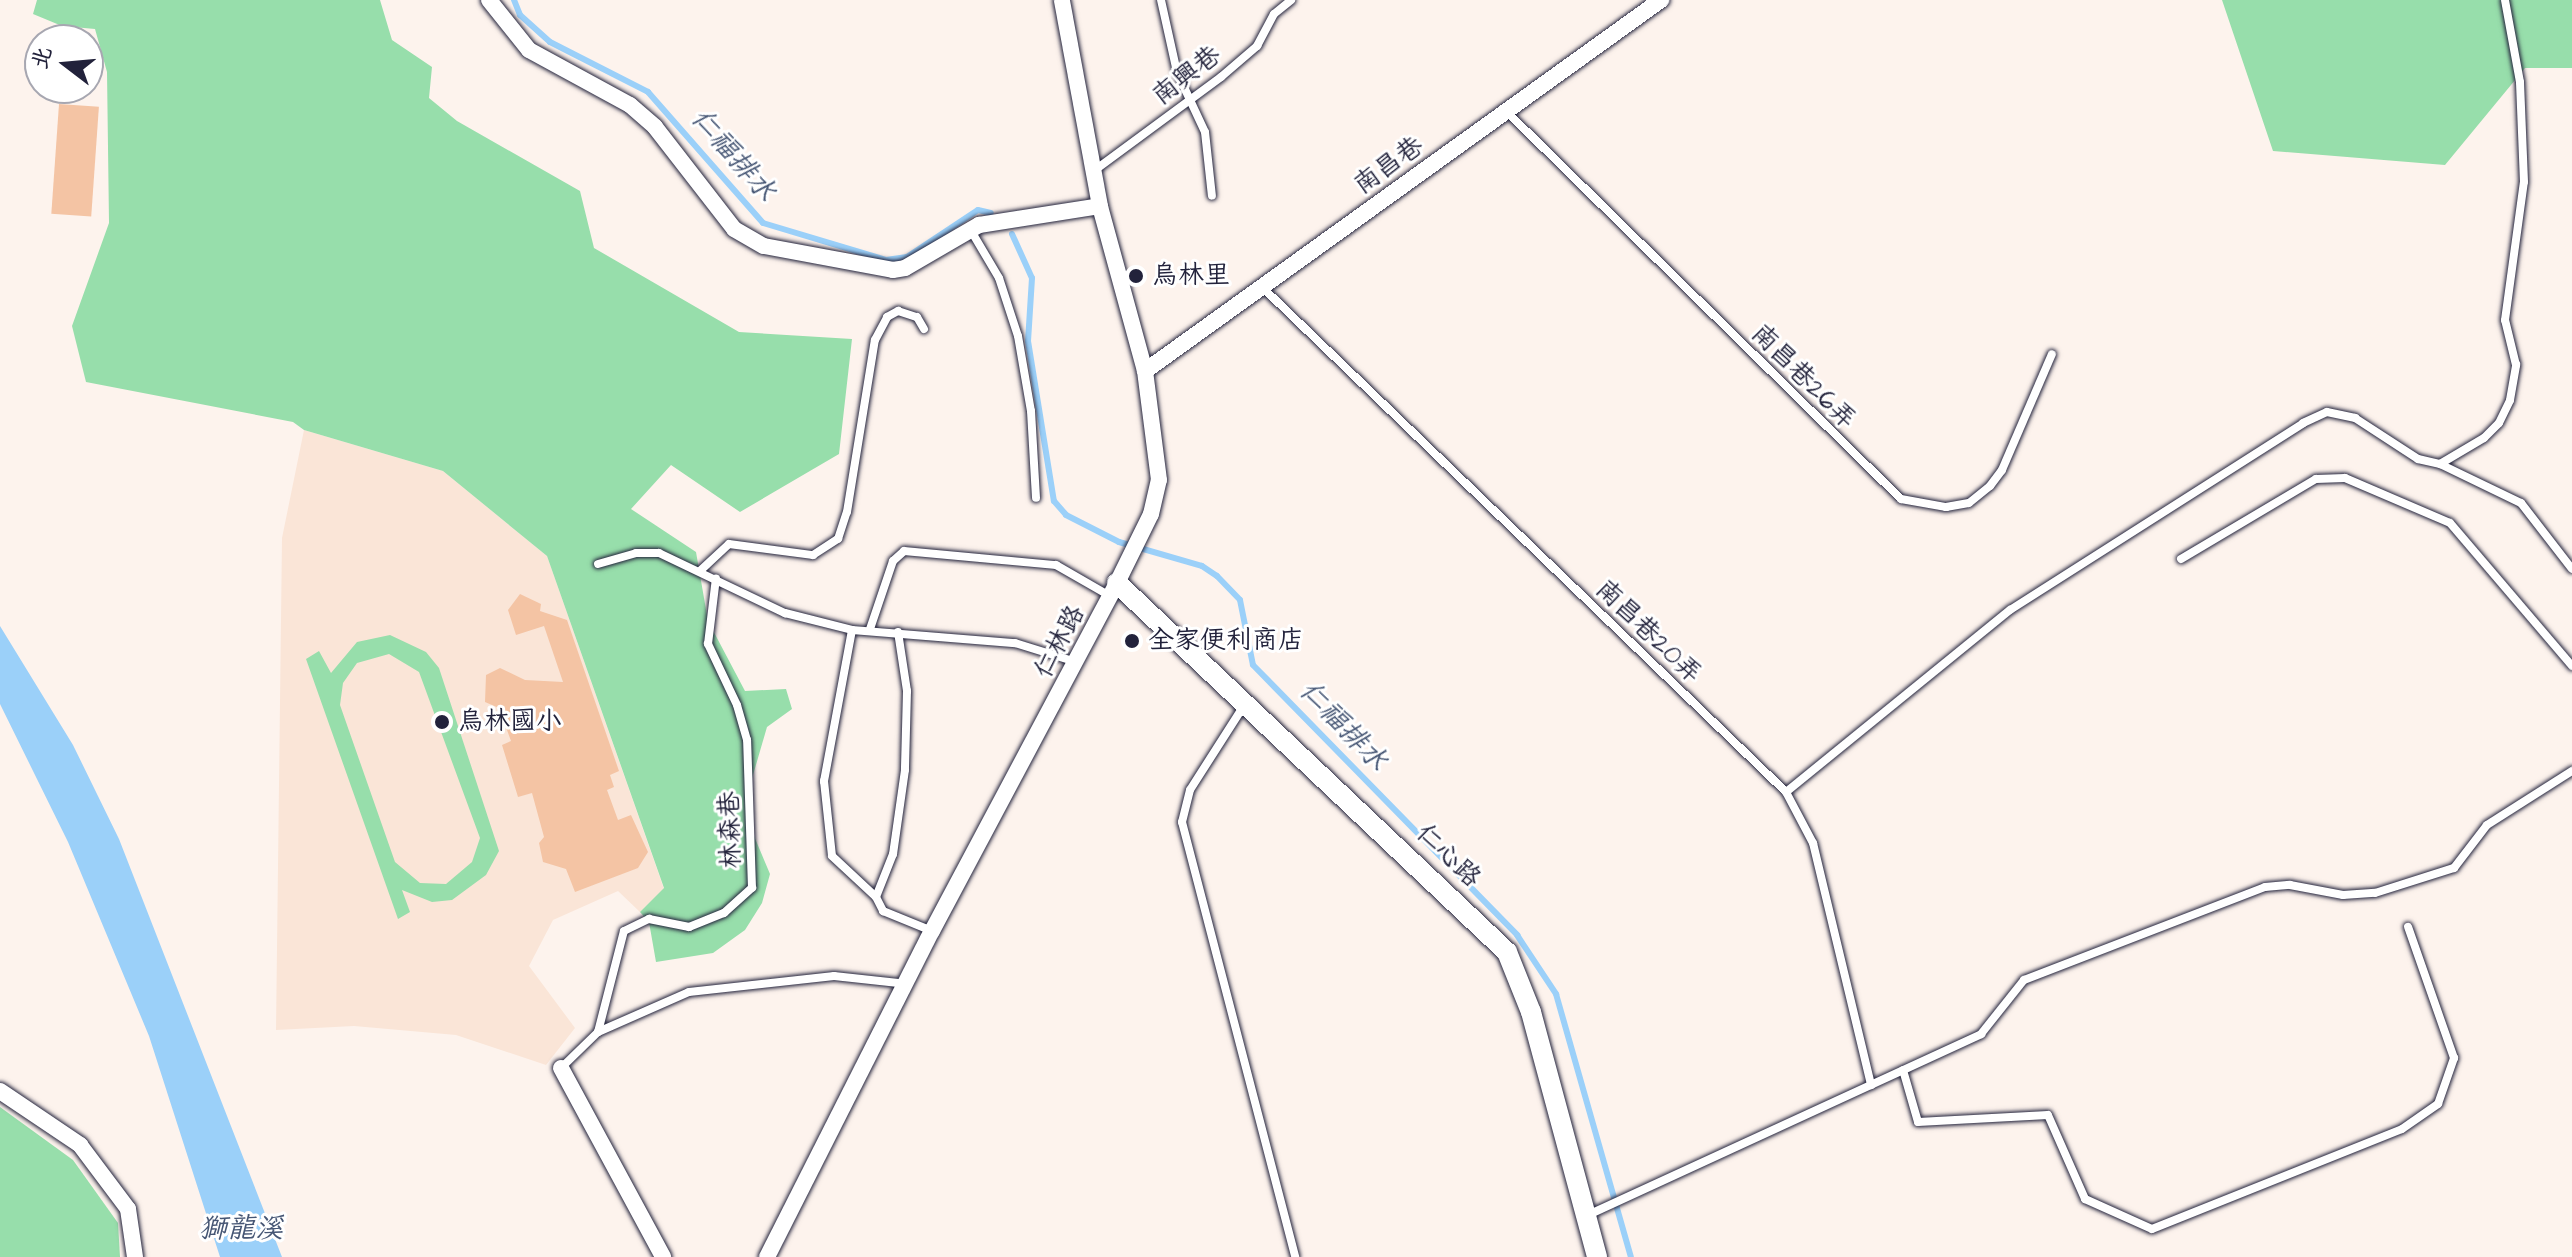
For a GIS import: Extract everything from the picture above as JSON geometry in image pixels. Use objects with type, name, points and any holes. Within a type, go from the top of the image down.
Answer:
[{"type":"street","points":[[489,0],[529,50],[630,105],[655,127],[748,240],[893,270],[905,268],[969,229],[1100,206]]},
{"type":"street","name":"仁林路","points":[[767,1257],[909,984],[932,931],[1114,590],[1141,534],[1159,480],[1145,371],[1100,206],[1062,0]]},
{"type":"street","name":"南昌巷","points":[[1145,371],[1661,0]]},
{"type":"street","name":"仁心路","points":[[1114,590],[1246,702],[1507,952],[1531,1012],[1597,1257]]},
{"type":"street","points":[[561,1068],[663,1257]]},
{"type":"street","points":[[0,1091],[80,1145],[128,1209],[135,1257]]},
{"type":"lane","points":[[1161,0],[1177,72],[1205,132],[1212,196]]},
{"type":"lane","name":"南興巷","points":[[1095,170],[1257,46],[1274,14],[1291,0]]},
{"type":"lane","points":[[2440,464],[2484,438],[2499,423],[2510,400],[2516,365],[2505,320],[2524,182],[2520,82],[2505,0]]},
{"type":"lane","name":"南昌巷26弄","points":[[1506,111],[1901,499],[1946,507],[1969,503],[1990,486],[2002,470],[2052,354]]},
{"type":"lane","points":[[969,229],[999,278],[1018,336],[1031,411],[1036,498]]},
{"type":"lane","name":"南昌巷20弄","points":[[1262,287],[1786,792],[1813,843],[1871,1085]]},
{"type":"lane","points":[[701,570],[729,544],[813,555],[838,539],[847,512],[875,340],[887,317],[898,311],[917,317],[924,329]]},
{"type":"lane","points":[[1786,792],[2010,610],[2303,423],[2327,412],[2355,418],[2418,459],[2440,464],[2521,503],[2572,569]]},
{"type":"lane","points":[[2181,559],[2316,479],[2345,478],[2450,523],[2572,666]]},
{"type":"lane","points":[[870,629],[893,561],[904,551],[1056,565],[1114,590]]},
{"type":"lane","points":[[598,564],[636,553],[659,553],[701,570],[785,613],[852,630],[870,629],[1024,645],[1076,662]]},
{"type":"lane","name":"林森巷","points":[[598,1032],[624,931],[649,919],[689,927],[724,913],[752,888],[747,740],[737,705],[708,644],[716,578]]},
{"type":"lane","points":[[852,630],[824,781],[832,856],[876,897],[883,911],[932,931]]},
{"type":"lane","points":[[876,897],[893,854],[906,756],[907,691],[898,632]]},
{"type":"lane","points":[[1246,702],[1190,790],[1182,822],[1295,1257]]},
{"type":"lane","points":[[1588,1215],[1981,1034],[2024,980],[2265,887],[2290,885],[2343,895],[2375,893],[2454,868],[2487,825],[2572,771]]},
{"type":"lane","points":[[1903,1070],[1918,1122],[2048,1115],[2085,1199],[2152,1229],[2402,1129],[2438,1104],[2454,1058],[2408,927]]},
{"type":"lane","points":[[561,1068],[598,1032],[689,992],[834,976],[909,984]]},
{"type":"shaded area","name":"烏林國小","points":[[304,430],[443,471],[547,556],[664,889],[640,912],[618,891],[553,920],[529,966],[575,1028],[546,1065],[456,1035],[354,1026],[276,1030],[282,538]]},
{"type":"green space","points":[[37,0],[380,0],[392,40],[432,67],[429,98],[457,121],[580,191],[594,248],[739,332],[852,339],[839,454],[740,512],[671,465],[631,509],[696,552],[708,621],[745,691],[786,689],[792,709],[767,727],[751,782],[749,824],[770,874],[762,903],[745,930],[713,953],[656,962],[649,922],[640,912],[664,888],[547,556],[443,471],[304,430],[293,422],[86,382],[72,326],[109,223],[104,24],[57,24],[33,14]]},
{"type":"green space","points":[[2222,0],[2572,0],[2572,68],[2525,68],[2445,165],[2273,151]]},
{"type":"green space","points":[[390,635],[426,652],[439,668],[499,851],[486,875],[452,900],[432,902],[402,890],[410,912],[398,919],[306,659],[319,651],[331,673],[357,642]],"holes":[[[389,654],[419,672],[480,838],[472,862],[446,884],[420,883],[395,862],[340,705],[343,683],[357,663]]]},
{"type":"green space","points":[[0,1107],[73,1160],[118,1223],[120,1257],[0,1257]]},
{"type":"water","name":"獅龍溪","points":[[0,626],[73,745],[119,839],[282,1257],[220,1257],[149,1036],[68,842],[0,704]]},
{"type":"building","points":[[59,104],[99,107],[91,217],[51,214]]},
{"type":"building","points":[[520,594],[541,604],[540,611],[567,620],[619,771],[610,775],[614,787],[607,790],[618,820],[631,815],[648,852],[638,868],[575,892],[566,869],[543,862],[539,843],[544,837],[532,793],[518,797],[502,745],[511,741],[499,708],[485,702],[486,675],[500,668],[525,680],[563,682],[544,626],[516,635],[508,610]]},
{"type":"waterway","name":"仁福排水","points":[[514,0],[520,15],[550,42],[648,92],[763,223],[886,260],[907,257],[978,210],[991,213]]},
{"type":"waterway","name":"仁福排水","points":[[1012,234],[1032,278],[1028,341],[1054,501],[1066,515],[1119,542],[1202,566],[1217,576],[1240,600],[1253,665],[1517,935],[1556,994],[1631,1257]]},
{"type":"place","name":"烏林里","points":[[1136,276]]},
{"type":"place","name":"全家便利商店","points":[[1132,641]]},
{"type":"place","name":"烏林國小","points":[[442,722]]}]
